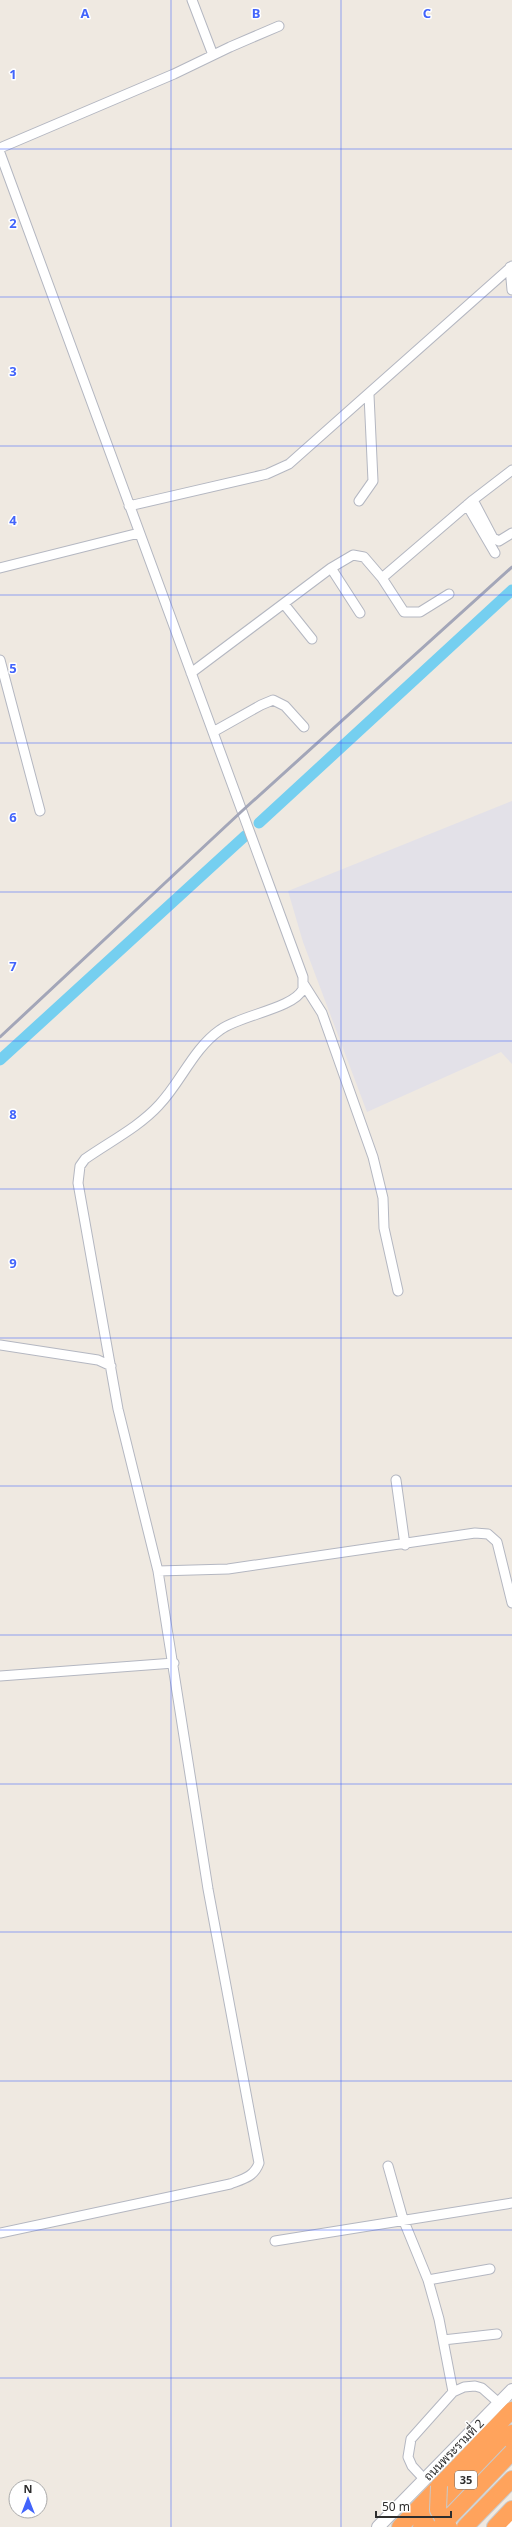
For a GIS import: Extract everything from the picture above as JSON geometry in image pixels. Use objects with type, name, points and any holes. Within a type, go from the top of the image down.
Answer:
[{"type":"highway","points":[[400,2527],[439,2486],[506,2406]]},
{"type":"highway","name":"35","points":[[421,2527],[512,2433]]},
{"type":"highway","points":[[440,2527],[512,2452]]},
{"type":"highway","name":"35","points":[[465,2527],[512,2479]]},
{"type":"highway","points":[[470,2527],[512,2484]]},
{"type":"highway","points":[[439,2486],[438,2510],[449,2527]]},
{"type":"highway","points":[[495,2527],[512,2509]]},
{"type":"main road","name":"ถนนพระรามที่ 2","points":[[378,2527],[425,2480],[506,2406],[512,2390]]},
{"type":"street","points":[[192,0],[213,55]]},
{"type":"street","points":[[0,148],[174,74],[213,55],[280,26]]},
{"type":"street","points":[[0,153],[303,977],[300,995],[293,1000],[234,1022],[220,1029],[203,1044],[159,1106],[85,1159],[80,1166],[79,1196],[118,1409],[158,1571],[174,1663],[207,1882],[258,2163],[256,2170],[250,2177],[230,2184],[0,2232]]},
{"type":"street","points":[[129,506],[279,470],[289,464],[369,395],[511,267]]},
{"type":"street","points":[[511,267],[512,290]]},
{"type":"street","points":[[359,501],[373,481],[369,395]]},
{"type":"street","points":[[382,578],[470,502],[512,470]]},
{"type":"street","points":[[470,502],[493,538],[498,541],[512,533]]},
{"type":"street","points":[[470,502],[495,553]]},
{"type":"street","points":[[0,568],[139,533]]},
{"type":"street","points":[[191,674],[331,568],[357,554],[364,557],[382,578],[404,612],[420,612],[449,594]]},
{"type":"street","points":[[331,568],[360,613]]},
{"type":"street","points":[[284,604],[312,639]]},
{"type":"street","points":[[0,660],[40,811]]},
{"type":"street","points":[[213,732],[261,704],[273,700],[285,706],[304,727]]},
{"type":"street","points":[[303,983],[322,1013],[373,1157],[383,1198],[384,1228],[398,1291]]},
{"type":"street","points":[[0,1345],[98,1360],[111,1366]]},
{"type":"street","points":[[396,1480],[405,1544]]},
{"type":"street","points":[[158,1571],[228,1569],[475,1533],[488,1534],[497,1542],[512,1603]]},
{"type":"street","points":[[0,1676],[174,1663]]},
{"type":"street","points":[[388,2166],[404,2220],[428,2280],[443,2340],[453,2392]]},
{"type":"street","points":[[275,2240],[512,2203]]},
{"type":"street","points":[[428,2280],[490,2269]]},
{"type":"street","points":[[443,2340],[497,2334]]},
{"type":"street","points":[[425,2480],[412,2466],[408,2457],[411,2439],[453,2392],[464,2387],[476,2386],[482,2388],[506,2406]]},
{"type":"shaded area","points":[[512,801],[512,1064],[501,1052],[367,1112],[303,942],[288,891]]},
{"type":"waterway","points":[[259,823],[512,590]]},
{"type":"waterway","points":[[0,1060],[245,836]]},
{"type":"railway","points":[[0,1037],[242,811],[512,567]]}]
